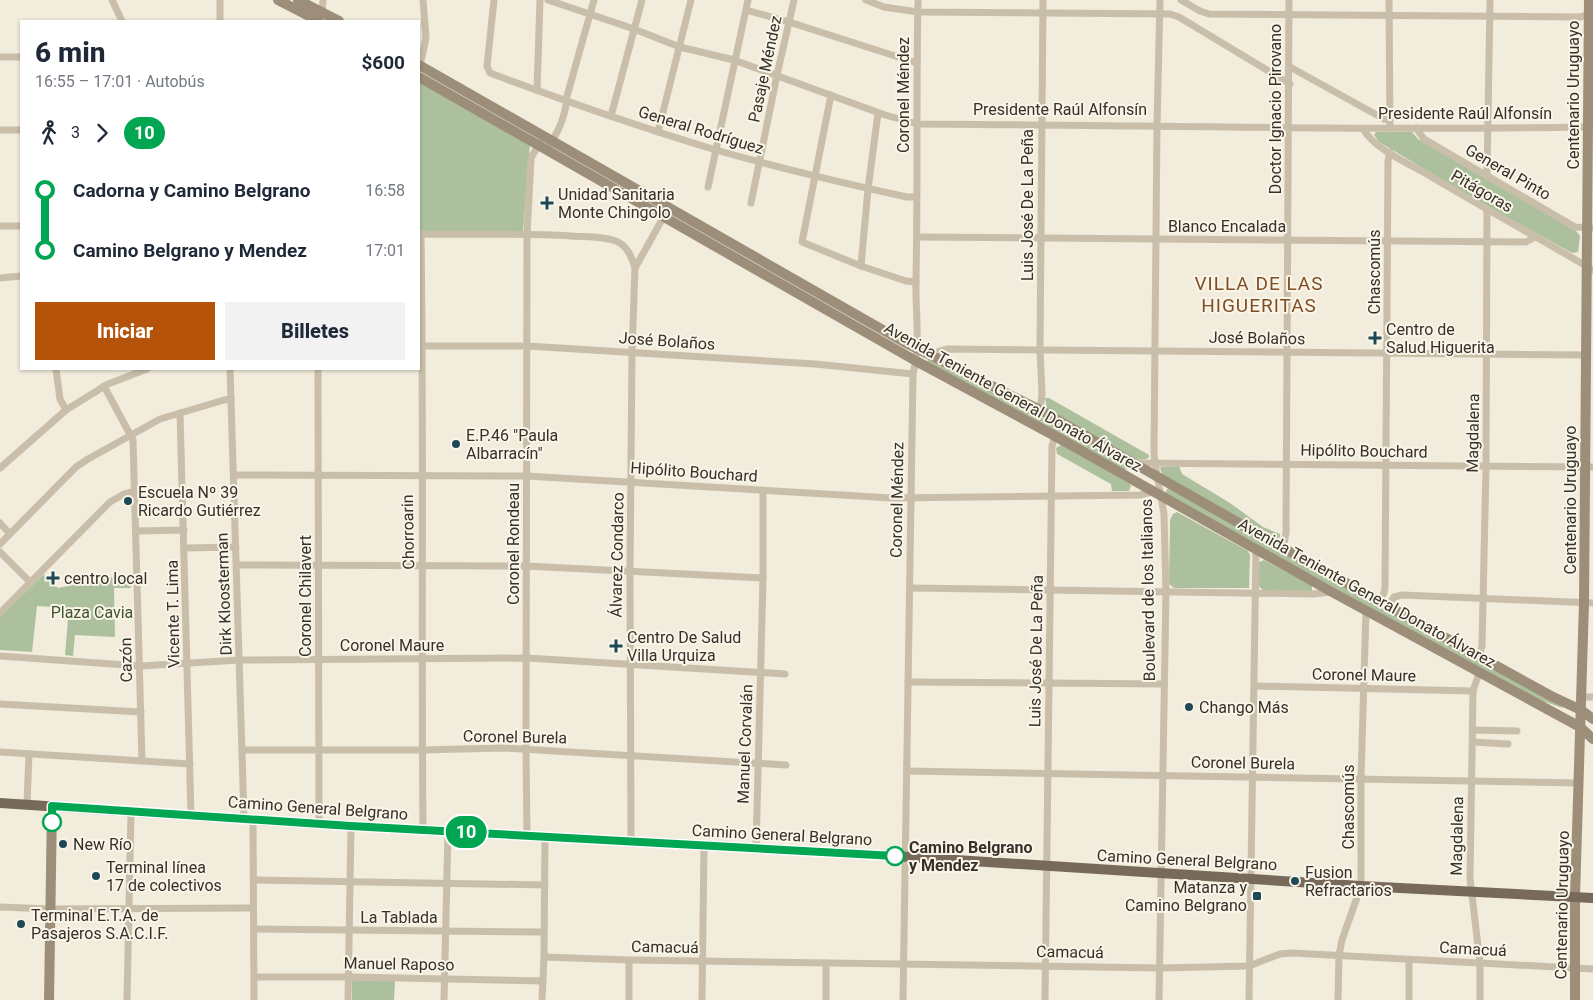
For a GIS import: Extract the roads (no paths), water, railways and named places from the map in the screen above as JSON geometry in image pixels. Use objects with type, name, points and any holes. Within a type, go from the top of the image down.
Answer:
[{"type":"main road","points":[[278,0],[321,18]]},
{"type":"main road","points":[[298,0],[321,18]]},
{"type":"main road","name":"Centenario Uruguayo","points":[[1575,1000],[1580,727],[1589,603],[1589,467],[1586,355],[1590,268],[1591,14],[1589,0]]},
{"type":"main road","name":"Avenida Teniente General Donato Álvarez","points":[[420,67],[549,138],[930,356],[1040,410],[1283,548],[1384,600],[1479,656],[1551,696],[1581,710],[1593,719]]},
{"type":"main road","name":"Avenida Teniente General Donato Álvarez","points":[[420,79],[916,361],[1580,727],[1593,739]]},
{"type":"main road","name":"Camino General Belgrano","points":[[0,803],[351,826],[1593,898]]},
{"type":"main road","points":[[49,1000],[52,806]]},
{"type":"street","points":[[112,0],[122,20]]},
{"type":"street","points":[[220,0],[220,20]]},
{"type":"street","points":[[321,18],[323,0]]},
{"type":"street","points":[[420,62],[426,38],[423,0]]},
{"type":"street","name":"General Rodríguez","points":[[494,0],[487,66],[490,73],[566,101],[716,150],[814,177],[907,198],[916,197]]},
{"type":"street","name":"Presidente Raúl Alfonsín","points":[[548,0],[590,13],[680,47],[734,60],[878,113],[917,124],[1157,125],[1363,129],[1390,124],[1416,128],[1590,127]]},
{"type":"street","name":"Coronel Rondeau","points":[[528,836],[526,750],[527,235],[531,158],[549,138],[566,101],[594,0]]},
{"type":"street","points":[[612,116],[642,0]]},
{"type":"street","points":[[658,132],[691,0]]},
{"type":"street","points":[[708,186],[748,0]]},
{"type":"street","name":"Pasaje Méndez","points":[[751,203],[794,0]]},
{"type":"street","name":"Coronel Méndez","points":[[903,1000],[912,374],[917,348],[918,0]]},
{"type":"street","name":"Luis José De La Peña","points":[[1040,410],[1042,394],[1040,349],[1043,0]]},
{"type":"street","name":"Boulevard de los Italianos","points":[[1159,1000],[1166,591],[1164,514],[1154,463],[1160,0]]},
{"type":"street","points":[[1181,0],[1209,14],[1580,17],[1591,14]]},
{"type":"street","name":"Doctor Ignacio Pirovano","points":[[1283,548],[1286,533],[1288,352],[1289,0]]},
{"type":"street","points":[[1389,0],[1390,124]]},
{"type":"street","points":[[1487,176],[1490,0]]},
{"type":"street","points":[[869,1],[884,7],[918,12],[1170,14],[1179,17],[1290,84]]},
{"type":"street","points":[[536,90],[542,2]]},
{"type":"street","points":[[746,10],[917,63]]},
{"type":"street","points":[[0,57],[20,56]]},
{"type":"street","points":[[1290,67],[1390,124]]},
{"type":"street","points":[[832,95],[801,241],[803,244],[861,266],[906,281],[916,282]]},
{"type":"street","points":[[861,266],[868,189],[878,113]]},
{"type":"street","name":"General Pinto","points":[[1416,128],[1424,139],[1575,227],[1590,228]]},
{"type":"street","name":"Pitágoras","points":[[1363,129],[1372,140],[1390,152],[1487,211],[1590,268]]},
{"type":"street","points":[[0,130],[20,130]]},
{"type":"street","name":"Chascomús","points":[[1384,600],[1388,161],[1390,152]]},
{"type":"street","name":"Magdalena","points":[[1479,656],[1482,646],[1486,466],[1487,211]]},
{"type":"street","name":"Álvarez Condarco","points":[[631,841],[630,572],[632,352],[635,268],[664,216]]},
{"type":"street","points":[[0,226],[20,226]]},
{"type":"street","points":[[420,234],[597,238],[615,241],[623,246],[629,252],[635,268]]},
{"type":"street","name":"Chorroarin","points":[[420,234],[423,829]]},
{"type":"street","name":"Blanco Encalada","points":[[917,237],[1526,242],[1535,237]]},
{"type":"street","points":[[0,278],[20,276]]},
{"type":"street","name":"José Bolaños","points":[[421,346],[527,346],[815,364],[912,374]]},
{"type":"street","name":"José Bolaños","points":[[930,356],[948,349],[1586,355]]},
{"type":"street","points":[[56,370],[60,399],[66,410]]},
{"type":"street","points":[[119,379],[123,370]]},
{"type":"street","points":[[0,468],[66,410],[104,386],[143,370]]},
{"type":"street","name":"Dirk Kloosterman","points":[[230,370],[243,750],[254,880],[254,1000]]},
{"type":"street","name":"Coronel Chilavert","points":[[318,370],[319,824]]},
{"type":"street","name":"Cazón","points":[[104,386],[131,435],[136,531],[142,761]]},
{"type":"street","points":[[0,544],[76,467],[160,419],[231,399]]},
{"type":"street","name":"Vicente T. Lima","points":[[180,413],[191,815]]},
{"type":"street","name":"Luis José De La Peña","points":[[1044,1000],[1051,497],[1052,446],[1055,436]]},
{"type":"street","name":"Hipólito Bouchard","points":[[1134,463],[1589,467]]},
{"type":"street","name":"Hipólito Bouchard","points":[[234,475],[526,476],[892,498],[1051,497],[1144,494],[1152,492]]},
{"type":"street","name":"Manuel Corvalán","points":[[756,849],[763,578],[763,490]]},
{"type":"street","points":[[0,613],[110,502],[134,491]]},
{"type":"street","points":[[0,523],[10,534]]},
{"type":"street","points":[[136,531],[184,530]]},
{"type":"street","points":[[185,548],[236,547]]},
{"type":"street","points":[[1249,1000],[1256,549]]},
{"type":"street","points":[[0,552],[30,582]]},
{"type":"street","points":[[237,565],[526,566],[763,578]]},
{"type":"street","points":[[910,588],[1255,594],[1314,594],[1332,592]]},
{"type":"street","points":[[1384,600],[1402,595],[1589,603]]},
{"type":"street","points":[[1384,600],[1394,597]]},
{"type":"street","name":"Chascomús","points":[[1338,1000],[1339,954],[1343,934],[1361,886],[1363,689],[1366,610]]},
{"type":"street","name":"Coronel Maure","points":[[0,656],[140,666],[240,660],[527,658],[785,674]]},
{"type":"street","name":"Magdalena","points":[[1479,673],[1474,691],[1471,891],[1480,964],[1480,1000]]},
{"type":"street","points":[[908,682],[1164,684]]},
{"type":"street","name":"Coronel Maure","points":[[1254,686],[1474,691]]},
{"type":"street","points":[[1582,697],[1593,697]]},
{"type":"street","points":[[0,704],[141,712]]},
{"type":"street","points":[[1473,730],[1517,731]]},
{"type":"street","points":[[1473,742],[1508,744]]},
{"type":"street","name":"Coronel Burela","points":[[243,750],[504,748],[630,754],[786,765]]},
{"type":"street","points":[[0,752],[190,764]]},
{"type":"street","points":[[28,754],[28,804]]},
{"type":"street","name":"Coronel Burela","points":[[907,771],[1579,783]]},
{"type":"street","points":[[127,1000],[131,812]]},
{"type":"street","points":[[348,1000],[351,826]]},
{"type":"street","points":[[444,1000],[448,831]]},
{"type":"street","points":[[542,1000],[546,836]]},
{"type":"street","points":[[702,1000],[704,846]]},
{"type":"street","points":[[254,880],[545,885]]},
{"type":"street","points":[[0,908],[253,908]]},
{"type":"street","name":"La Tablada","points":[[254,929],[544,932]]},
{"type":"street","name":"Camacuá","points":[[544,956],[629,960],[1160,968],[1249,966],[1284,953],[1339,954],[1409,960],[1593,969]]},
{"type":"street","points":[[629,960],[629,1000]]},
{"type":"street","points":[[1409,960],[1409,1000]]},
{"type":"street","points":[[826,963],[826,1000]]},
{"type":"street","name":"Manuel Raposo","points":[[255,977],[543,981]]},
{"type":"place","name":"Unidad Sanitaria Monte Chingolo","points":[[547,203]]},
{"type":"place","name":"Centro de Salud Higuerita","points":[[1375,338]]},
{"type":"place","name":"E.P.46 \"Paula Albarracín\"","points":[[456,444]]},
{"type":"place","name":"Escuela Nº 39 Ricardo Gutiérrez","points":[[128,501]]},
{"type":"place","name":"centro local","points":[[53,578]]},
{"type":"place","name":"Centro De Salud Villa Urquiza","points":[[616,646]]},
{"type":"place","name":"Chango Más","points":[[1189,707]]},
{"type":"place","name":"New Río","points":[[63,844]]},
{"type":"place","name":"Camino Belgrano y Mendez","points":[[895,856]]},
{"type":"place","name":"Terminal línea 17 de colectivos","points":[[96,876]]},
{"type":"place","name":"Fusion Refractarios","points":[[1295,881]]},
{"type":"place","name":"Matanza y Camino Belgrano","points":[[1257,896]]},
{"type":"place","name":"Terminal E.T.A. de Pasajeros S.A.C.I.F.","points":[[21,924]]},
{"type":"district","name":"VILLA DE LAS HIGUERITAS","points":[[1259,294]]},
{"type":"park label","name":"Plaza Cavia","points":[[92,612]]}]
